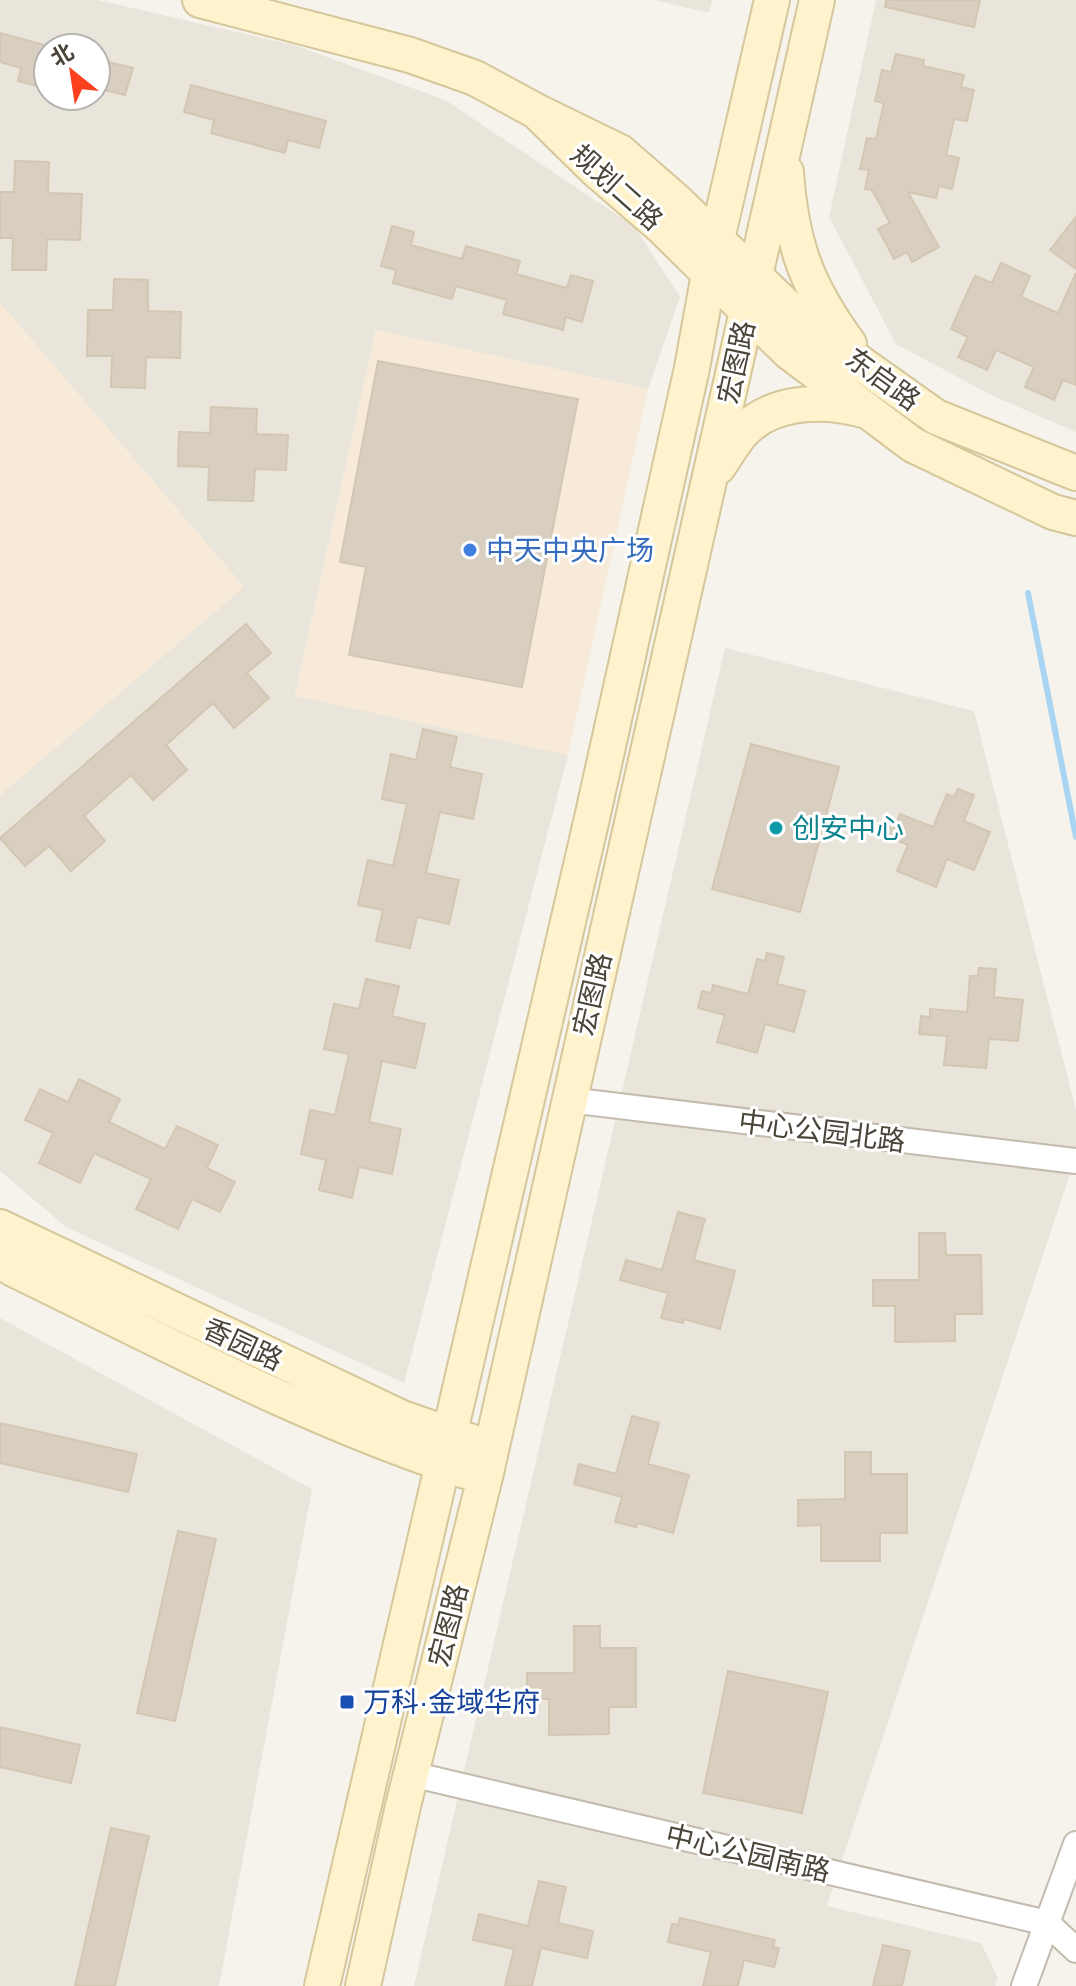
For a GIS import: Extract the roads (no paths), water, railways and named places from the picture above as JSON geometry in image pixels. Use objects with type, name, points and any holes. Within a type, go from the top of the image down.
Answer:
[{"type":"main road","points":[[200,0],[410,55],[475,78],[536,111]]},
{"type":"main road","name":"宏图路","points":[[322,1986],[596,802],[692,368],[709,274],[772,0]]},
{"type":"main road","name":"宏图路","points":[[363,1986],[411,1774],[488,1463],[817,0]]},
{"type":"main road","name":"规划二路","points":[[536,111],[620,152],[717,241]]},
{"type":"main road","name":"规划二路","points":[[536,111],[596,170],[663,228],[789,352],[868,411]]},
{"type":"main road","points":[[784,144],[788,197],[798,252],[824,310],[866,367]]},
{"type":"main road","name":"东启路","points":[[717,241],[805,324],[936,417],[1076,473]]},
{"type":"main road","points":[[710,479],[741,433],[771,413],[809,403],[838,403],[868,411]]},
{"type":"main road","name":"东启路","points":[[868,411],[913,445],[1053,512],[1076,518]]},
{"type":"main road","name":"香园路","points":[[0,1227],[377,1407],[447,1449],[488,1463]]},
{"type":"main road","name":"香园路","points":[[0,1260],[308,1411],[390,1446],[447,1449]]},
{"type":"street","name":"中心公园北路","points":[[569,1100],[1076,1161]]},
{"type":"street","name":"中心公园南路","points":[[411,1774],[1047,1923],[1076,1950]]},
{"type":"street","points":[[1024,1986],[1076,1844]]},
{"type":"waterway","points":[[1028,593],[1076,837]]},
{"type":"place","name":"中天中央广场","points":[[470,550]]},
{"type":"place","name":"创安中心","points":[[776,828]]},
{"type":"place","name":"万科·金域华府","points":[[347,1702]]}]
